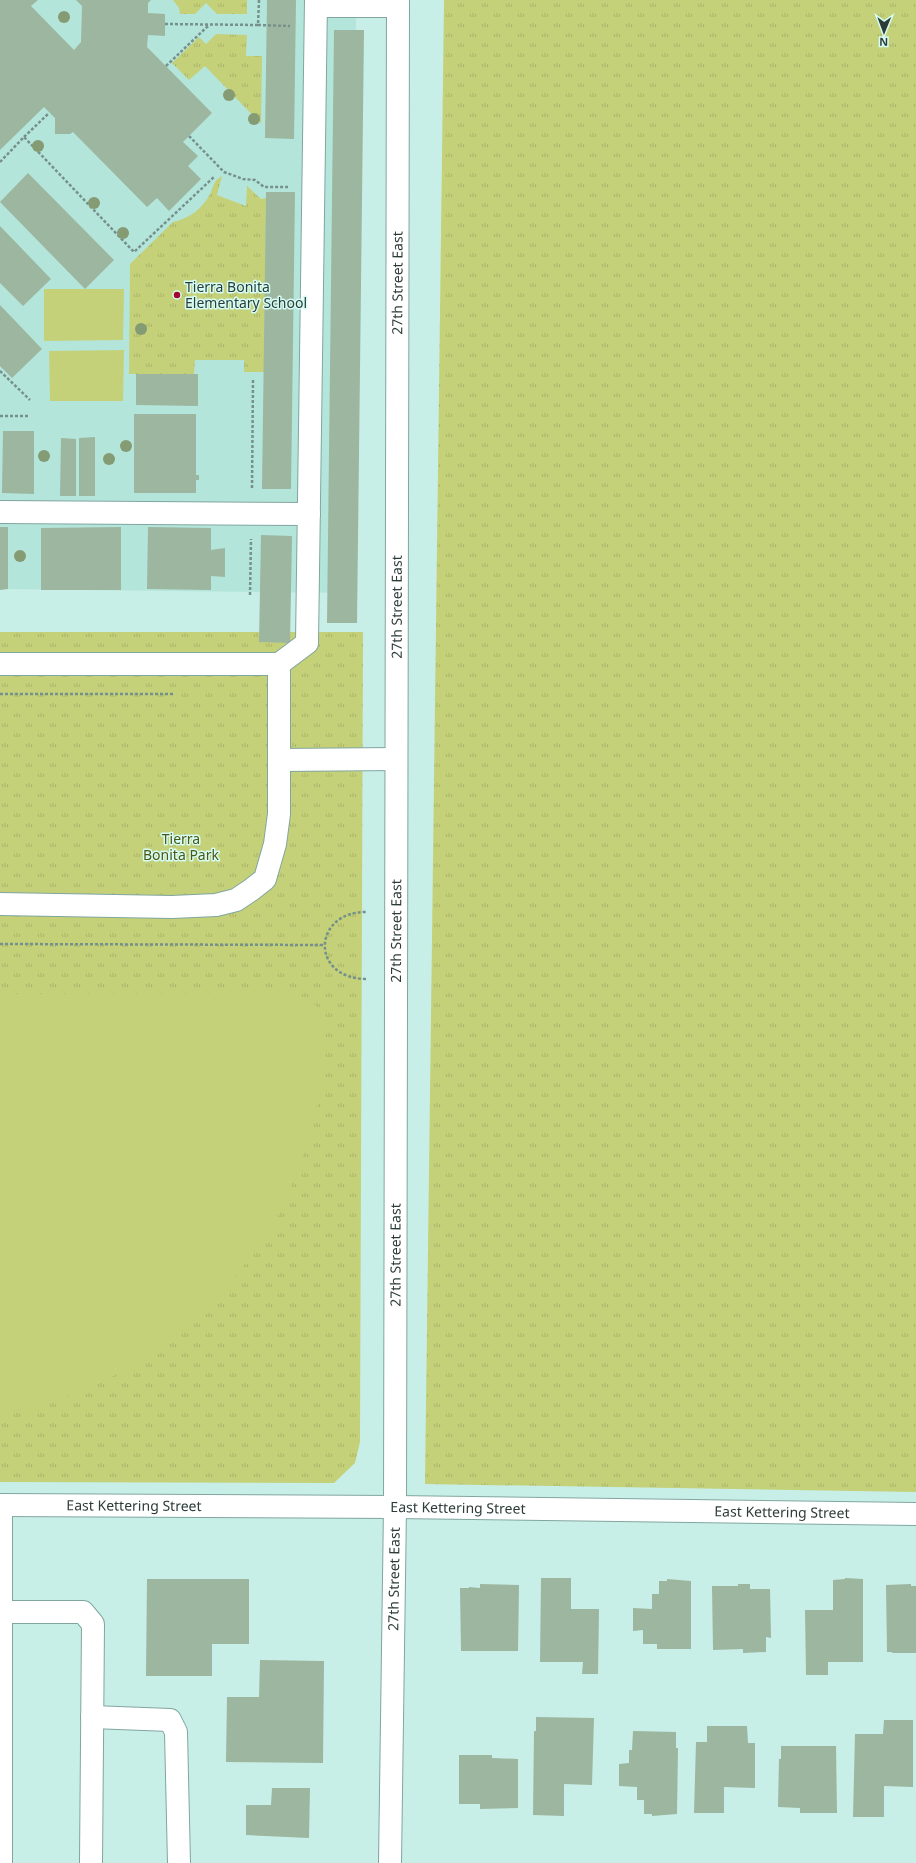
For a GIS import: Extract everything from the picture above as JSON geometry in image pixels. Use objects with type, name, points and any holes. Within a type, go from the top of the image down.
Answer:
[{"type":"street","points":[[0,664],[279,664],[307,643],[316,3],[398,3]]},
{"type":"street","name":"27th Street East","points":[[390,1863],[395,1507],[398,3]]},
{"type":"street","points":[[0,512],[309,514]]},
{"type":"street","points":[[0,904],[172,907],[216,905],[236,900],[265,879],[275,844],[278,822],[280,760],[279,664]]},
{"type":"street","points":[[280,760],[396,759]]},
{"type":"street","points":[[1,1505],[1,1863]]},
{"type":"street","name":"East Kettering Street","points":[[1,1505],[395,1507],[916,1514]]},
{"type":"street","points":[[2,1612],[83,1612],[93,1624],[91,1863]]},
{"type":"street","points":[[92,1717],[170,1720],[176,1732],[179,1863]]},
{"type":"path","points":[[165,24],[258,25],[259,0]]},
{"type":"path","points":[[166,66],[209,25]]},
{"type":"path","points":[[0,162],[49,113]]},
{"type":"path","points":[[189,136],[224,172],[243,179],[255,180],[264,187]]},
{"type":"path","points":[[24,137],[134,252],[215,176]]},
{"type":"path","points":[[0,371],[30,400]]},
{"type":"path","points":[[0,416],[30,416]]},
{"type":"path","points":[[0,694],[174,694]]},
{"type":"path","points":[[366,979],[349,977],[338,972],[331,966],[327,957],[325,945],[331,927],[338,919],[359,912],[367,912]]},
{"type":"path","points":[[0,944],[325,945]]},
{"type":"shaded area","name":"Tierra Bonita Elementary School","points":[[0,0],[356,0],[353,593],[0,589]]},
{"type":"green space","points":[[173,0],[247,0],[247,14],[217,14],[206,3],[195,14],[180,14],[179,8]]},
{"type":"green space","points":[[444,0],[916,0],[916,1492],[425,1484]]},
{"type":"green space","points":[[216,34],[247,35],[246,56],[262,56],[261,124],[205,66],[189,80],[172,63],[199,37],[206,44]]},
{"type":"green space","points":[[222,176],[217,195],[246,206],[247,186],[261,199],[266,198],[264,372],[244,372],[244,360],[195,360],[194,374],[129,374],[130,264],[173,222],[190,216],[204,204],[215,182]]},
{"type":"green space","points":[[44,289],[124,289],[123,340],[44,341]]},
{"type":"green space","points":[[124,350],[123,401],[50,401],[49,351]]},
{"type":"green space","name":"Tierra Bonita Park","points":[[0,632],[363,632],[360,1442],[355,1463],[334,1483],[0,1482]]},
{"type":"green space","points":[[294,993],[307,999],[315,1005],[321,1012],[324,1020],[326,1038],[320,1093],[309,1138],[287,1198],[260,1244],[220,1294],[179,1336],[170,1343],[112,1377],[76,1393],[20,1412],[0,1417],[0,994]]},
{"type":"building","points":[[0,0],[38,0],[31,6],[74,50],[81,42],[82,6],[76,0],[151,0],[148,3],[148,13],[165,14],[165,36],[148,35],[147,47],[212,113],[183,142],[198,156],[188,166],[201,179],[169,211],[157,198],[147,207],[73,132],[70,134],[55,134],[55,118],[44,107],[0,150]]},
{"type":"building","points":[[267,0],[296,0],[294,139],[265,138]]},
{"type":"building","points":[[334,30],[364,30],[357,623],[327,623]]},
{"type":"building","points":[[28,173],[114,260],[85,289],[0,202]]},
{"type":"building","points":[[266,192],[295,192],[291,489],[262,489]]},
{"type":"building","points":[[0,226],[51,279],[23,306],[0,283]]},
{"type":"building","points":[[0,305],[42,349],[12,378],[0,366]]},
{"type":"building","points":[[136,374],[198,374],[198,406],[136,405]]},
{"type":"building","points":[[134,414],[196,414],[196,475],[199,475],[199,480],[196,480],[196,493],[134,493]]},
{"type":"building","points":[[3,431],[34,431],[34,494],[2,493]]},
{"type":"building","points":[[95,437],[95,496],[79,496],[79,438]]},
{"type":"building","points":[[61,438],[76,439],[76,496],[60,496]]},
{"type":"building","points":[[0,527],[8,527],[8,589],[0,590]]},
{"type":"building","points":[[121,527],[121,590],[41,590],[41,528]]},
{"type":"building","points":[[148,527],[211,528],[211,550],[225,548],[225,577],[211,576],[211,590],[147,589]]},
{"type":"building","points":[[261,535],[292,536],[290,643],[259,642]]},
{"type":"building","points":[[541,1578],[571,1578],[571,1609],[599,1609],[598,1674],[582,1674],[583,1662],[540,1662]]},
{"type":"building","points":[[845,1578],[863,1579],[863,1662],[828,1662],[828,1675],[806,1675],[805,1610],[833,1610],[833,1580]]},
{"type":"building","points":[[147,1579],[249,1579],[249,1644],[212,1644],[212,1676],[146,1676]]},
{"type":"building","points":[[667,1579],[691,1581],[691,1649],[657,1649],[657,1644],[643,1644],[643,1630],[633,1631],[633,1608],[652,1609],[652,1594],[659,1594],[659,1581],[667,1581]]},
{"type":"building","points":[[480,1584],[519,1585],[518,1651],[461,1651],[460,1588],[480,1588]]},
{"type":"building","points":[[738,1584],[750,1584],[750,1589],[770,1589],[771,1638],[766,1637],[766,1652],[743,1653],[743,1649],[713,1650],[712,1586],[738,1586]]},
{"type":"building","points":[[911,1584],[911,1586],[916,1586],[916,1653],[887,1652],[886,1585]]},
{"type":"building","points":[[260,1660],[324,1661],[323,1763],[226,1762],[227,1697],[259,1697]]},
{"type":"building","points":[[536,1717],[594,1718],[592,1785],[564,1784],[564,1816],[533,1815],[534,1731],[536,1731]]},
{"type":"building","points":[[884,1720],[913,1720],[913,1787],[884,1786],[884,1817],[853,1817],[855,1734],[883,1734]]},
{"type":"building","points":[[707,1726],[747,1726],[748,1743],[755,1743],[755,1788],[724,1787],[724,1813],[694,1813],[696,1742],[707,1742]]},
{"type":"building","points":[[633,1731],[676,1732],[676,1748],[678,1748],[677,1814],[652,1816],[652,1814],[644,1814],[644,1800],[637,1800],[637,1787],[619,1786],[619,1764],[629,1763],[629,1750],[632,1750]]},
{"type":"building","points":[[781,1746],[836,1746],[837,1813],[800,1813],[800,1808],[778,1807],[779,1759],[781,1759]]},
{"type":"building","points":[[459,1755],[492,1755],[492,1758],[518,1759],[518,1808],[480,1809],[480,1804],[459,1804]]},
{"type":"building","points":[[272,1788],[310,1788],[309,1838],[246,1835],[246,1805],[271,1805]]},
{"type":"place","name":"Tierra Bonita Elementary School","points":[[177,295]]}]
